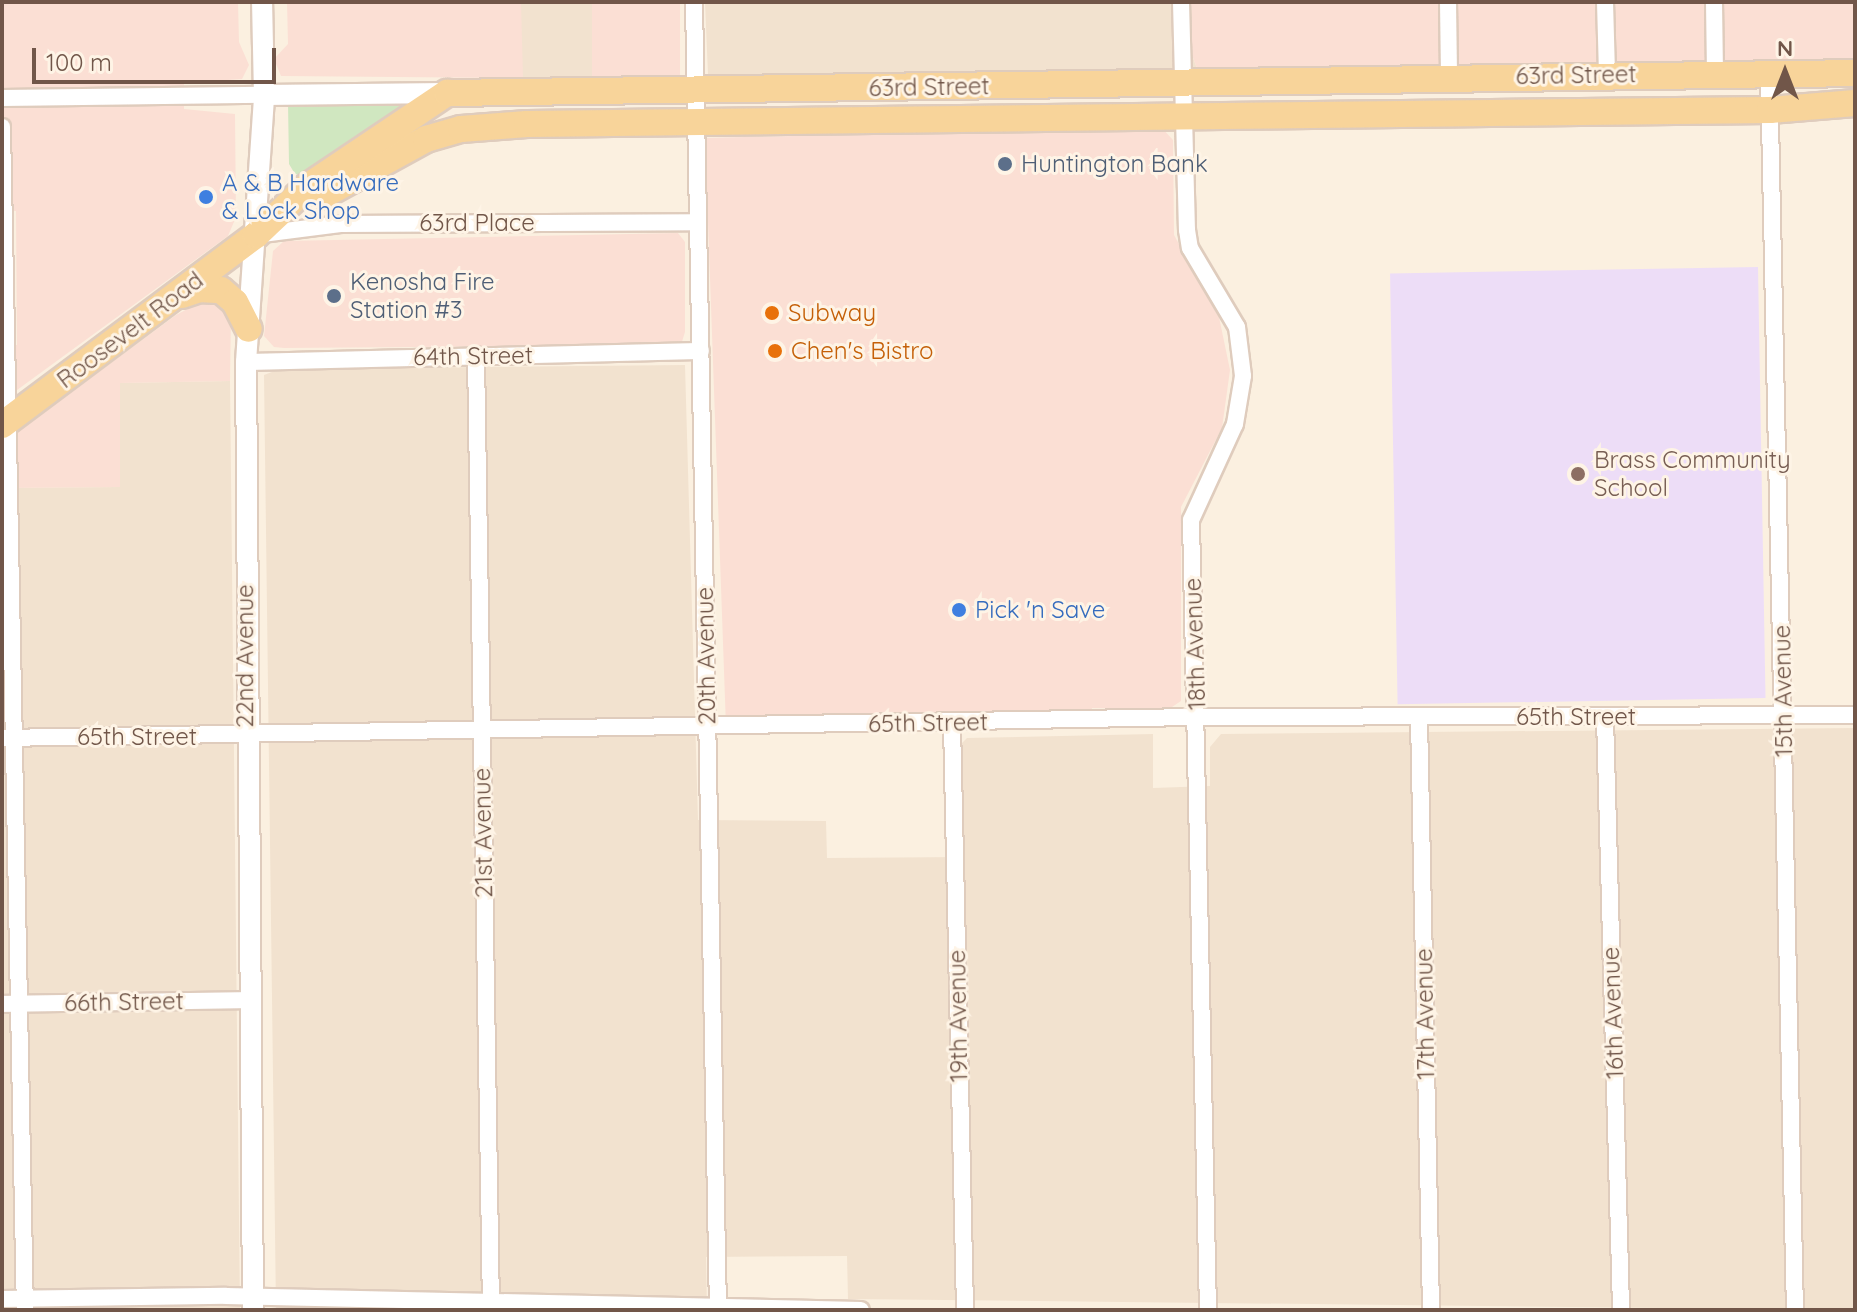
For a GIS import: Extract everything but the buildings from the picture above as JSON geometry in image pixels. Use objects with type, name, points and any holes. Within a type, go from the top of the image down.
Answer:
[{"type":"main road","name":"63rd Street","points":[[447,93],[1183,84],[1449,76],[1855,73]]},
{"type":"main road","points":[[256,235],[307,187],[447,93]]},
{"type":"main road","name":"63rd Street","points":[[256,235],[398,152],[461,129],[697,123],[1770,110],[1855,103]]},
{"type":"main road","name":"Roosevelt Road","points":[[5,423],[256,235]]},
{"type":"main road","points":[[175,297],[199,289],[221,290],[235,302],[249,329]]},
{"type":"street","name":"22nd Avenue","points":[[252,1305],[246,1000],[246,362],[264,95],[262,2]]},
{"type":"street","name":"20th Avenue","points":[[694,2],[718,1309]]},
{"type":"street","name":"18th Avenue","points":[[1181,2],[1190,248],[1233,318],[1243,376],[1235,424],[1191,520],[1208,1310]]},
{"type":"street","points":[[1448,2],[1449,76]]},
{"type":"street","points":[[1605,2],[1607,75]]},
{"type":"street","points":[[1714,2],[1715,73]]},
{"type":"street","name":"15th Avenue","points":[[1769,72],[1795,1310]]},
{"type":"street","name":"63rd Street","points":[[2,98],[447,93]]},
{"type":"street","points":[[2,127],[10,1004],[25,1304]]},
{"type":"street","name":"63rd Place","points":[[256,235],[340,224],[698,222]]},
{"type":"street","name":"64th Street","points":[[246,362],[701,351]]},
{"type":"street","name":"21st Avenue","points":[[476,355],[491,1307]]},
{"type":"street","name":"65th Street","points":[[8,738],[482,734],[1197,717],[1855,715]]},
{"type":"street","name":"17th Avenue","points":[[1419,717],[1431,1310]]},
{"type":"street","name":"16th Avenue","points":[[1605,717],[1621,1310]]},
{"type":"street","name":"19th Avenue","points":[[952,723],[965,1310]]},
{"type":"street","name":"66th Street","points":[[10,1004],[246,1000]]},
{"type":"street","points":[[2,1299],[25,1304],[226,1296],[252,1305],[861,1310]]},
{"type":"shaded area","points":[[2,2],[238,2],[239,42],[249,65],[242,79],[184,83],[184,109],[235,114],[236,217],[228,236],[2,401],[2,345],[17,345],[16,211],[2,211]]},
{"type":"shaded area","points":[[287,2],[521,2],[523,78],[281,76],[274,59],[288,44]]},
{"type":"shaded area","points":[[521,2],[592,2],[592,78],[521,78]]},
{"type":"shaded area","points":[[592,2],[680,2],[680,76],[592,76]]},
{"type":"shaded area","points":[[705,2],[1191,2],[1192,55],[1198,71],[708,75]]},
{"type":"shaded area","points":[[1191,2],[1855,2],[1855,64],[1198,71],[1192,55]]},
{"type":"shaded area","points":[[1161,127],[1173,140],[1174,235],[1219,317],[1230,370],[1222,428],[1181,507],[1181,701],[1169,709],[1092,708],[1091,720],[726,727],[705,138]]},
{"type":"shaded area","points":[[678,233],[685,242],[685,332],[681,345],[284,348],[274,347],[264,336],[273,251],[284,241]]},
{"type":"shaded area","name":"Brass Community School","points":[[1758,267],[1766,698],[1398,704],[1390,273]]},
{"type":"shaded area","points":[[214,295],[231,311],[230,381],[120,383],[120,487],[2,488],[2,443],[176,315]]},
{"type":"shaded area","points":[[685,365],[698,820],[826,821],[827,858],[963,857],[961,744],[967,738],[1153,734],[1153,788],[1210,786],[1210,747],[1221,734],[1855,728],[1855,1310],[848,1299],[847,1256],[706,1257],[707,1310],[276,1310],[264,375],[280,369]]},
{"type":"shaded area","points":[[230,381],[240,1310],[2,1310],[2,488],[120,487],[120,383]]},
{"type":"green space","points":[[298,100],[304,106],[388,105],[406,100],[407,104],[305,176],[295,174],[289,164],[288,104]]},
{"type":"place","name":"Huntington Bank","points":[[1005,164]]},
{"type":"place","name":"A & B Hardware & Lock Shop","points":[[206,197]]},
{"type":"place","name":"Kenosha Fire Station #3","points":[[334,296]]},
{"type":"place","name":"Subway","points":[[772,313]]},
{"type":"place","name":"Chen's Bistro","points":[[775,351]]},
{"type":"place","name":"Brass Community School","points":[[1578,474]]},
{"type":"place","name":"Pick 'n Save","points":[[959,610]]}]
